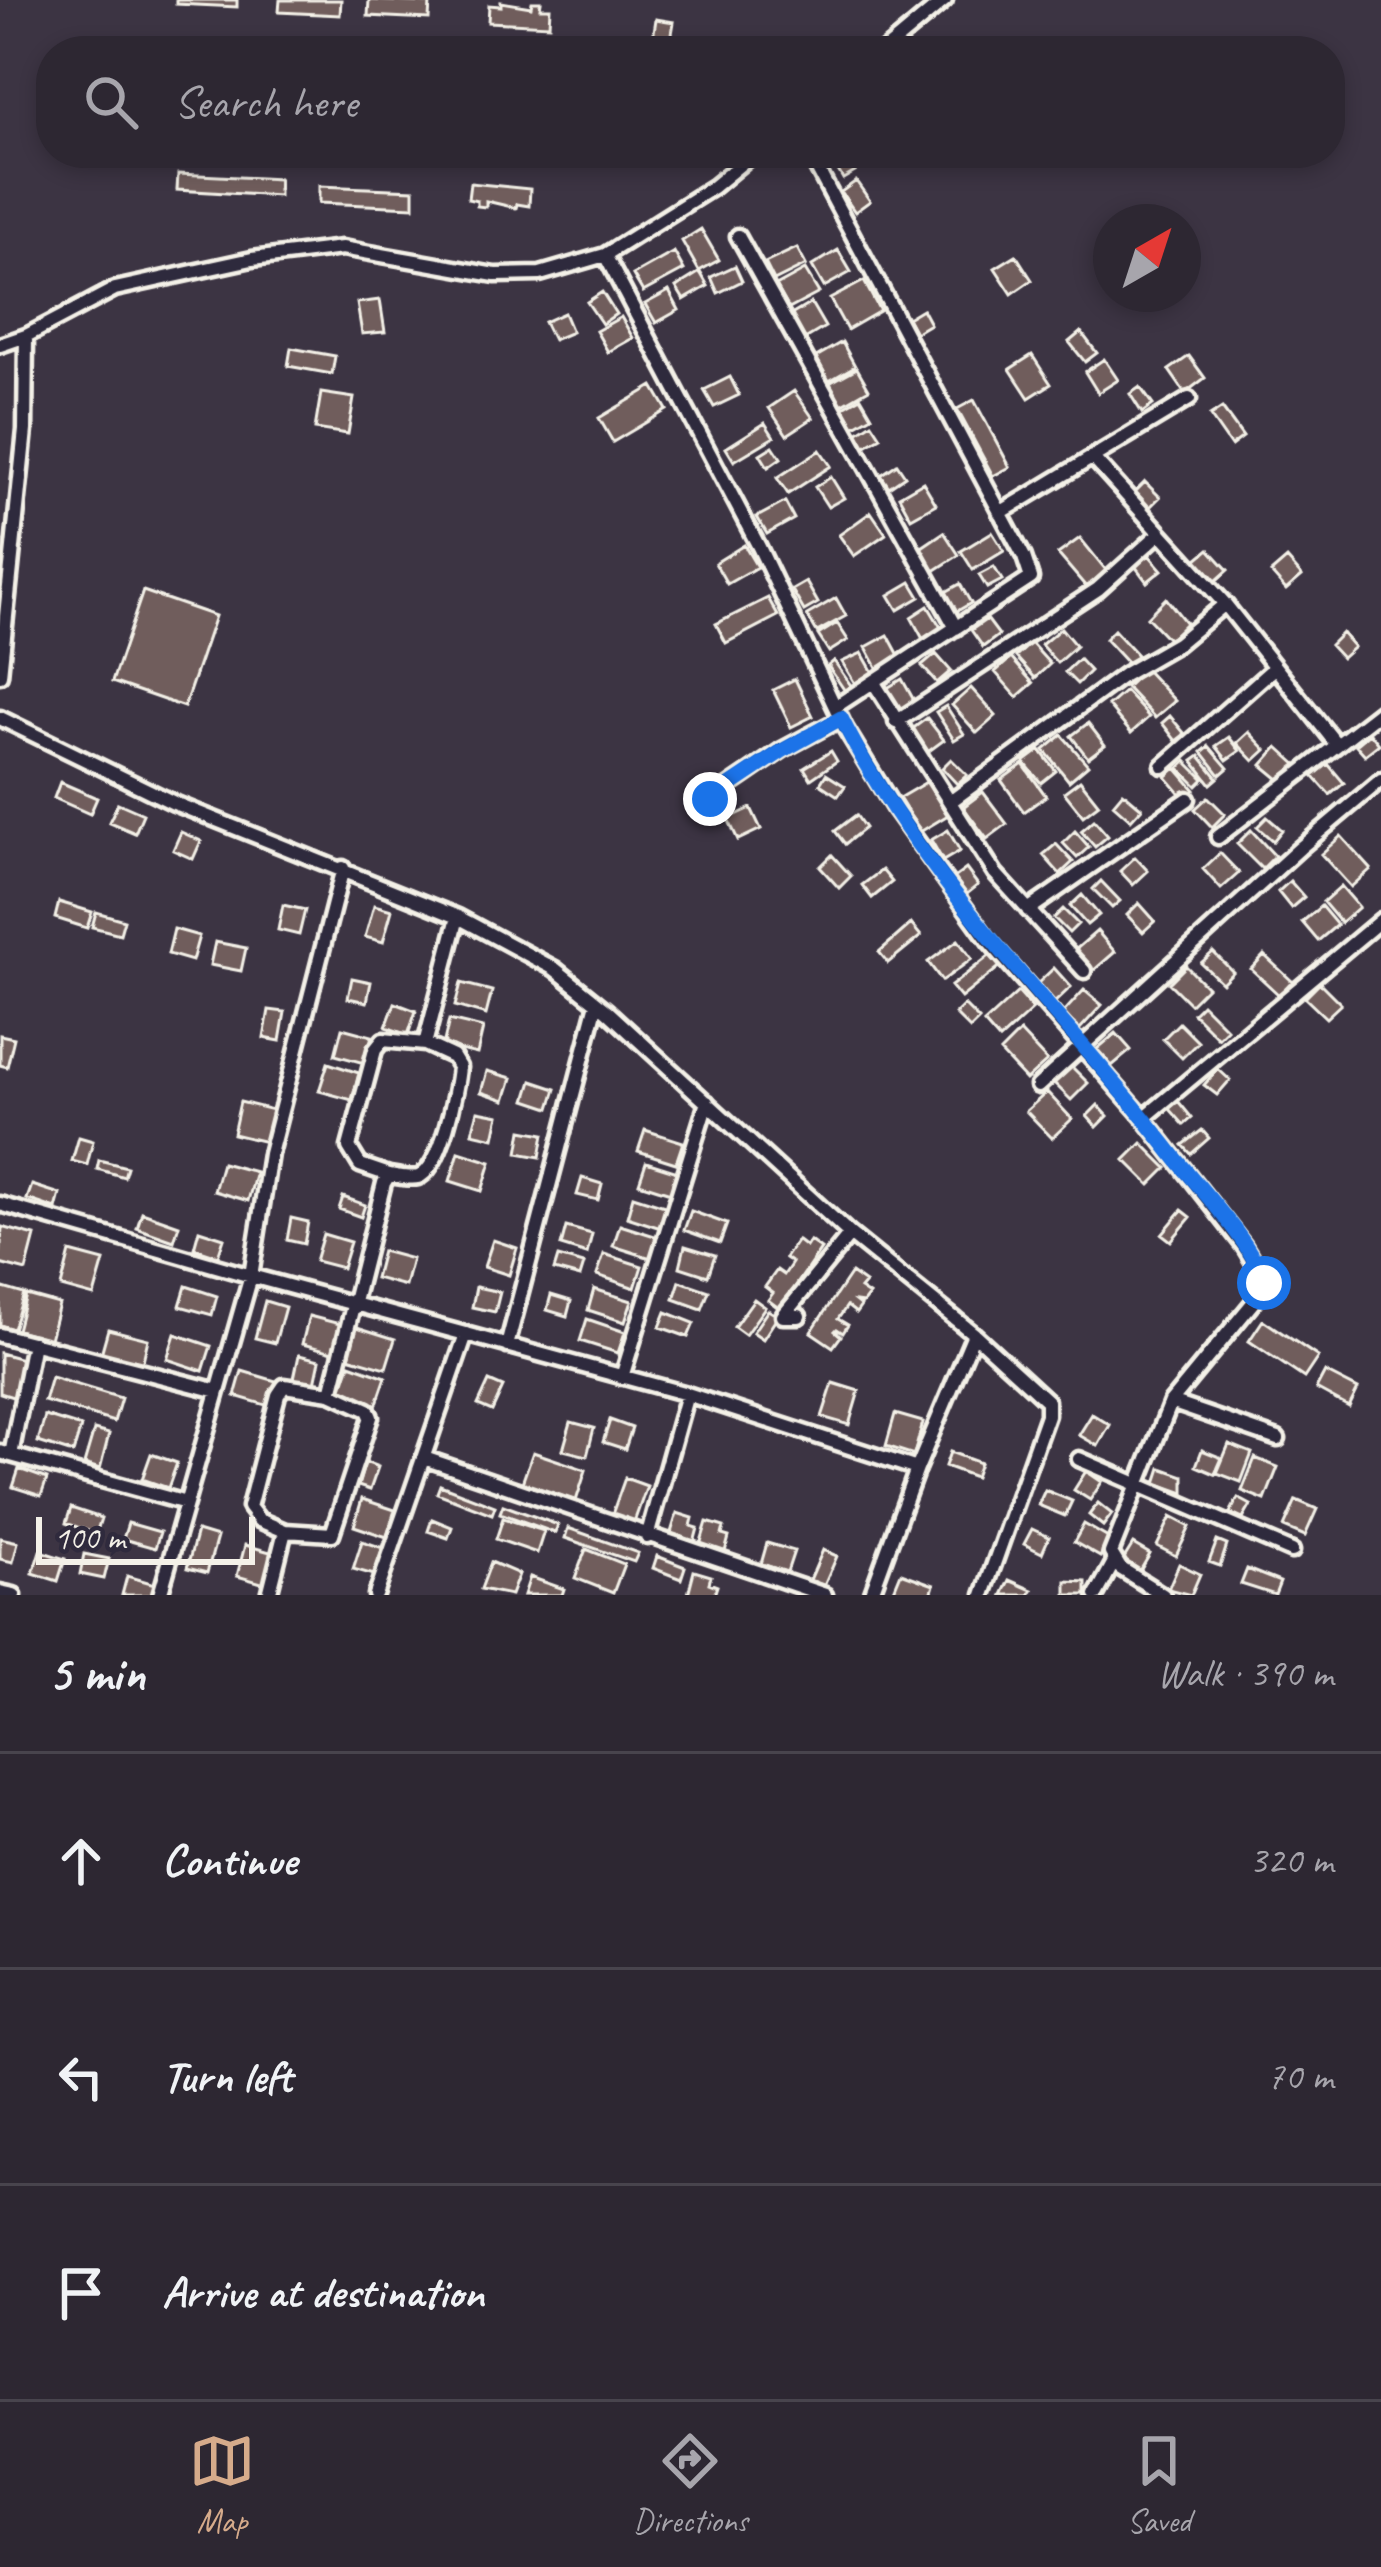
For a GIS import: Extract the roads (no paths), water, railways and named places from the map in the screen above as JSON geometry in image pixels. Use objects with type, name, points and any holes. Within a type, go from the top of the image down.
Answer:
[{"type":"street","points":[[902,36],[945,0]]},
{"type":"street","points":[[0,345],[115,289],[252,259],[342,248],[495,274],[539,274],[605,255],[735,168]]},
{"type":"street","points":[[710,799],[1031,578],[817,168]]},
{"type":"street","points":[[738,236],[956,628]]},
{"type":"street","points":[[605,255],[759,548],[838,713],[896,810],[989,941],[1144,1118],[1244,1246],[1264,1283],[1260,1294],[1171,1402],[1111,1553],[1114,1562],[1163,1595]]},
{"type":"street","points":[[0,675],[25,430],[26,336]]},
{"type":"street","points":[[1000,513],[1189,399]]},
{"type":"street","points":[[1092,457],[1225,604],[1337,745]]},
{"type":"street","points":[[896,722],[1082,601],[1159,534]]},
{"type":"street","points":[[950,802],[1125,674],[1178,644],[1225,604]]},
{"type":"street","points":[[1163,766],[1274,668]]},
{"type":"street","points":[[874,683],[995,872],[1084,971]]},
{"type":"street","points":[[1218,838],[1381,711]]},
{"type":"street","points":[[0,718],[174,803],[458,917],[555,969],[850,1234],[974,1334],[1047,1401],[1047,1415],[983,1595]]},
{"type":"street","points":[[1037,1086],[1381,780]]},
{"type":"street","points":[[1028,910],[1188,799]]},
{"type":"street","points":[[160,1595],[251,1276],[270,1154],[343,868]]},
{"type":"street","points":[[425,1044],[458,917]]},
{"type":"street","points":[[1144,1118],[1381,920]]},
{"type":"street","points":[[507,1346],[597,1003]]},
{"type":"street","points":[[383,1040],[425,1044],[453,1057],[459,1067],[440,1146],[428,1171],[415,1178],[360,1165],[349,1147],[375,1050],[383,1040]]},
{"type":"street","points":[[622,1377],[707,1102]]},
{"type":"street","points":[[331,1394],[388,1174]]},
{"type":"street","points":[[0,1204],[687,1394],[917,1469]]},
{"type":"street","points":[[799,1316],[783,1316],[850,1234]]},
{"type":"street","points":[[376,1595],[466,1334]]},
{"type":"street","points":[[872,1595],[917,1469],[974,1334]]},
{"type":"street","points":[[0,1335],[218,1391]]},
{"type":"street","points":[[33,1343],[6,1454],[186,1503]]},
{"type":"street","points":[[284,1386],[331,1394],[368,1410],[371,1417],[340,1518],[332,1534],[284,1532],[259,1520],[249,1507],[278,1395],[284,1386]]},
{"type":"street","points":[[647,1537],[687,1394]]},
{"type":"street","points":[[1171,1402],[1278,1439]]},
{"type":"street","points":[[424,1458],[826,1595]]},
{"type":"street","points":[[1079,1459],[1292,1551]]},
{"type":"street","points":[[269,1595],[284,1532]]},
{"type":"street","points":[[1096,1595],[1114,1562]]},
{"type":"street","points":[[0,1592],[14,1595]]}]
